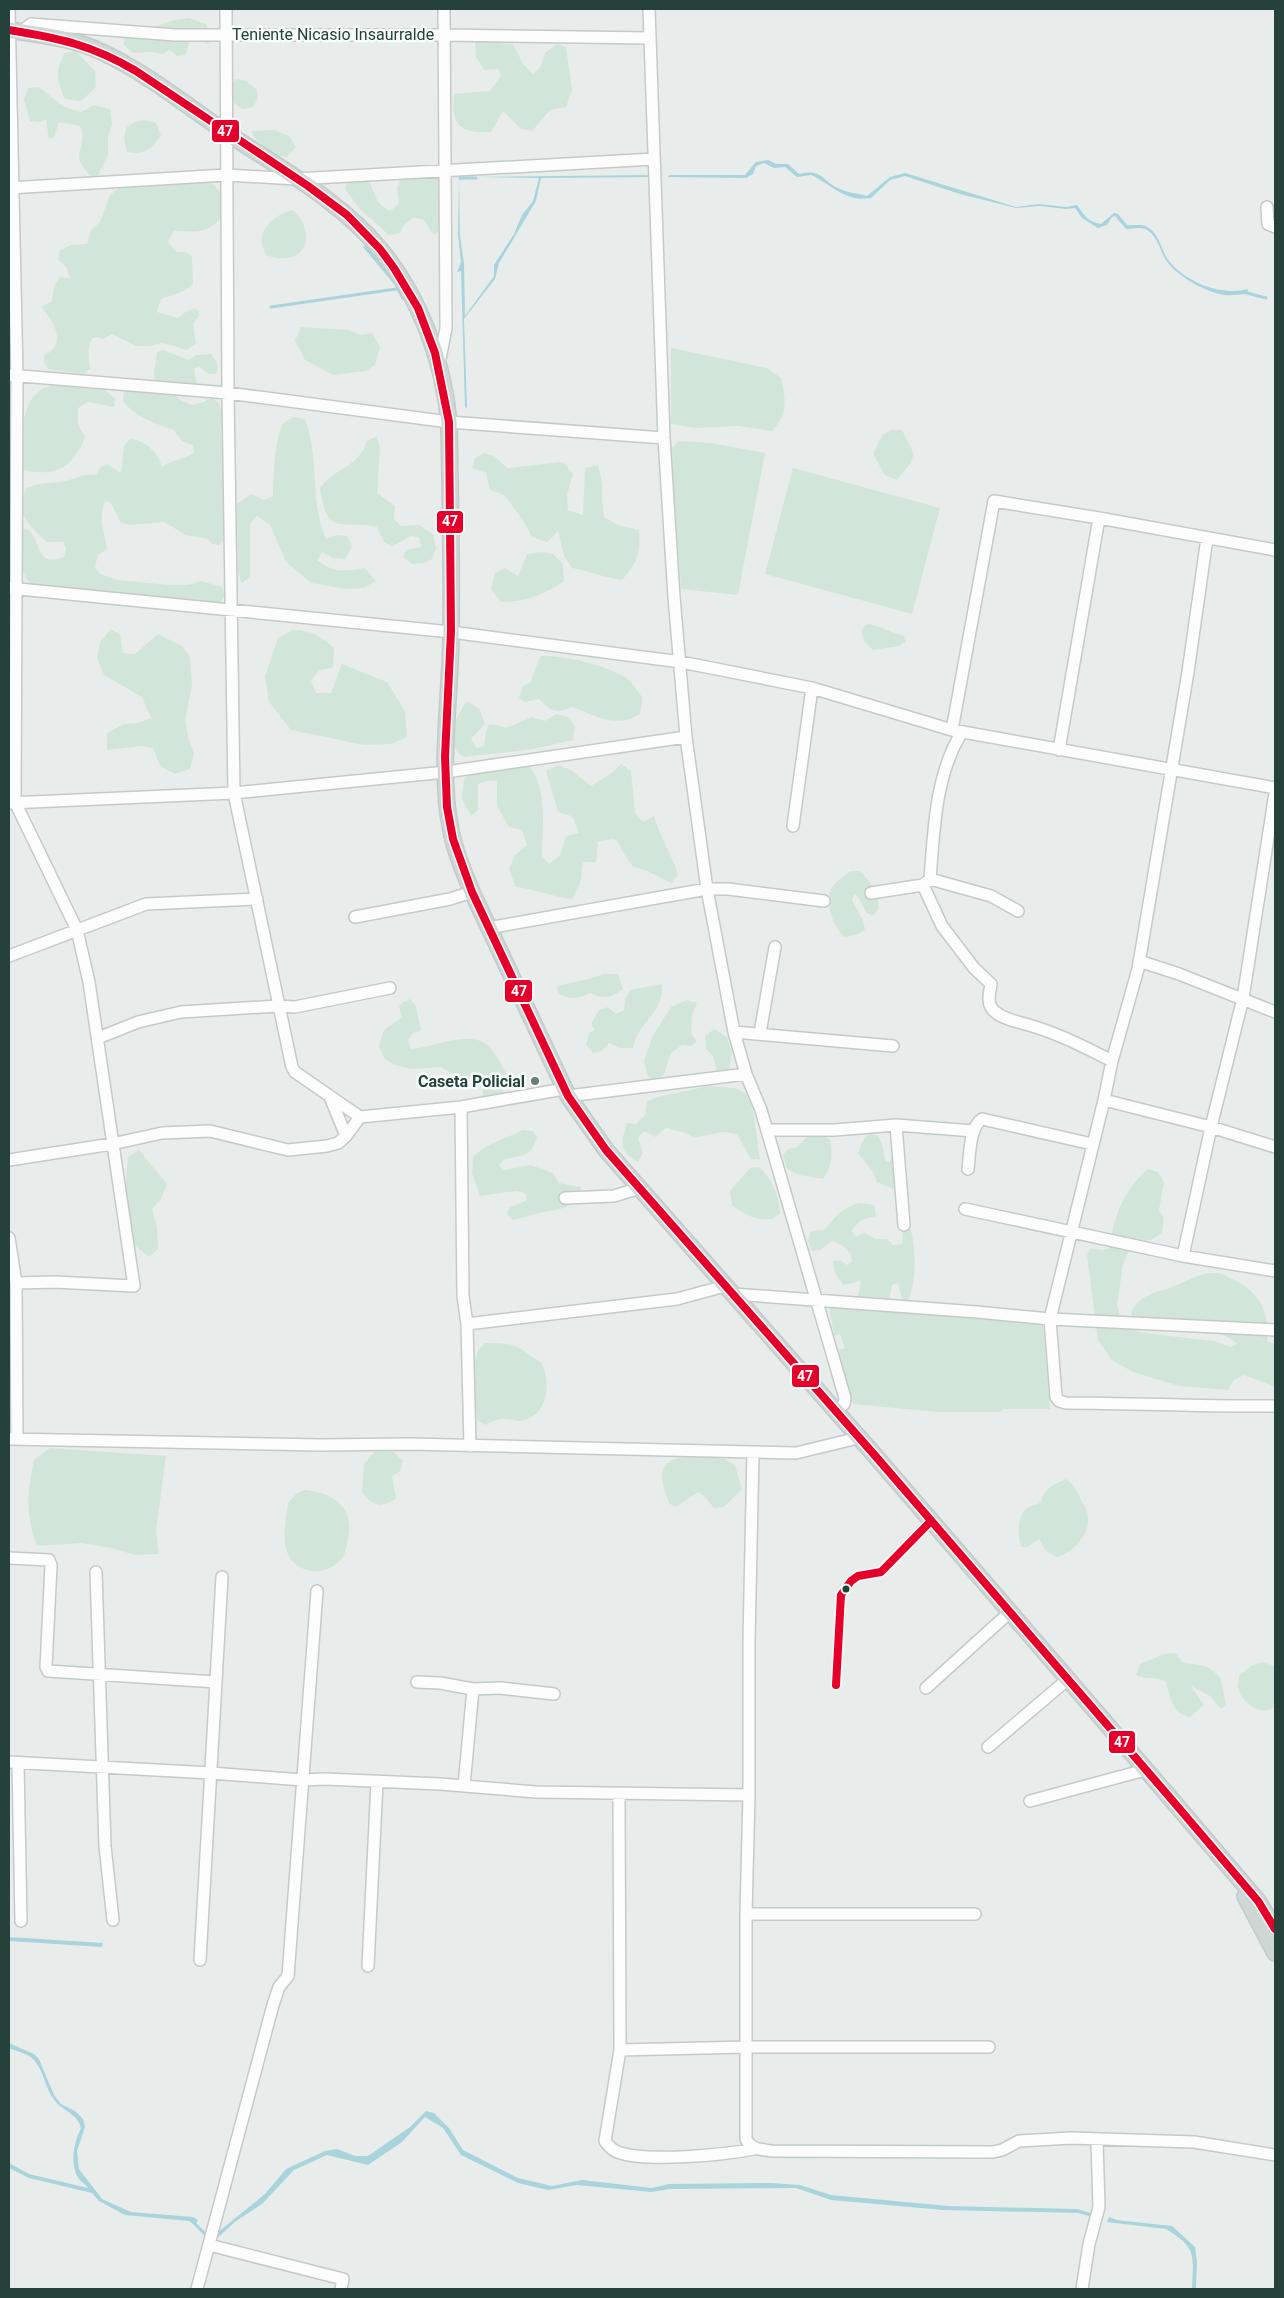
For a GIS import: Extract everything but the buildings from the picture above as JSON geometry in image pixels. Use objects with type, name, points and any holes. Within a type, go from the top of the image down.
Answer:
[{"type":"main road","points":[[13,31],[68,39],[104,53],[148,79],[296,179],[350,219],[380,249],[401,279],[416,308],[439,365],[446,396],[449,422],[451,632],[446,800],[451,830],[461,865],[472,892],[566,1093],[606,1150],[1010,1612],[1258,1901],[1275,1929]]},
{"type":"main road","points":[[1239,1880],[1275,1953]]},
{"type":"street","points":[[9,9],[13,31],[11,188],[13,376],[12,803],[77,930],[89,982],[98,1038],[134,1286],[55,1282],[16,1284]]},
{"type":"street","points":[[226,9],[228,393],[234,793],[292,1067],[295,1072],[360,1117],[746,1074]]},
{"type":"street","points":[[439,365],[446,328],[444,9]]},
{"type":"street","points":[[649,9],[664,438],[674,597],[686,737],[708,888],[734,1032],[746,1074],[767,1130],[846,1398],[844,1404],[835,1412]]},
{"type":"street","name":"Teniente Nicasio Insaurralde","points":[[13,31],[31,24],[175,35],[445,35],[649,38]]},
{"type":"street","points":[[11,188],[226,175],[296,179],[445,169],[654,159]]},
{"type":"street","points":[[1267,207],[1268,224],[1275,227]]},
{"type":"street","points":[[13,376],[228,393],[449,422],[664,438]]},
{"type":"street","points":[[1112,1061],[1058,1034],[1011,1020],[995,1012],[991,1007],[989,998],[991,984],[974,968],[942,926],[927,882],[935,818],[957,731],[994,502],[1099,518],[1275,550]]},
{"type":"street","points":[[1059,750],[1099,518]]},
{"type":"street","points":[[1207,538],[1188,672],[1139,961],[1112,1061],[1050,1319],[1056,1397],[1059,1401],[1275,1406]]},
{"type":"street","points":[[13,589],[451,632],[681,662],[812,688],[957,731],[1275,788]]},
{"type":"street","points":[[793,826],[812,688]]},
{"type":"street","points":[[12,803],[234,793],[446,772],[686,737]]},
{"type":"street","points":[[1183,1256],[1211,1127],[1243,998],[1275,794]]},
{"type":"street","points":[[871,893],[927,882],[991,896],[1018,911]]},
{"type":"street","points":[[488,928],[708,888],[824,901]]},
{"type":"street","points":[[355,917],[450,900],[472,892]]},
{"type":"street","points":[[9,956],[146,904],[257,899]]},
{"type":"street","points":[[760,1033],[775,946]]},
{"type":"street","points":[[1139,961],[1243,998],[1275,1012]]},
{"type":"street","points":[[98,1038],[138,1022],[182,1012],[278,1006],[295,1007],[390,988]]},
{"type":"street","points":[[734,1032],[893,1046]]},
{"type":"street","points":[[330,1097],[346,1136]]},
{"type":"street","points":[[1104,1100],[1211,1127],[1275,1147]]},
{"type":"street","points":[[461,1107],[463,1296],[467,1324],[470,1446]]},
{"type":"street","points":[[9,1160],[112,1144],[162,1133],[210,1131],[288,1150],[327,1146],[338,1143],[346,1136],[360,1117]]},
{"type":"street","points":[[968,1169],[974,1131],[978,1122],[982,1119],[1092,1144]]},
{"type":"street","points":[[767,1130],[834,1130],[896,1125],[974,1131]]},
{"type":"street","points":[[896,1125],[904,1225]]},
{"type":"street","points":[[565,1198],[614,1196],[640,1188]]},
{"type":"street","points":[[964,1209],[1183,1256],[1275,1271]]},
{"type":"street","points":[[9,1238],[16,1284],[13,1438],[753,1453],[796,1453],[858,1438]]},
{"type":"street","points":[[467,1324],[677,1299],[729,1290],[816,1301],[1050,1319],[1275,1330]]},
{"type":"street","points":[[753,1453],[746,1914],[746,2139],[748,2144],[754,2149]]},
{"type":"street","points":[[9,1558],[49,1560],[51,1565],[46,1667],[48,1671],[100,1676],[216,1682]]},
{"type":"street","points":[[96,1572],[105,1846],[113,1920]]},
{"type":"street","points":[[200,1960],[222,1577]]},
{"type":"street","points":[[197,2289],[273,2005],[279,1987],[288,1976],[317,1591]]},
{"type":"street","points":[[926,1688],[1010,1612]]},
{"type":"street","points":[[988,1747],[1067,1680]]},
{"type":"street","points":[[417,1682],[473,1689],[500,1688],[554,1694]]},
{"type":"street","points":[[464,1786],[473,1689]]},
{"type":"street","points":[[20,1921],[13,1762],[302,1780],[326,1779],[464,1786],[536,1792],[749,1795]]},
{"type":"street","points":[[1030,1800],[1145,1770]]},
{"type":"street","points":[[368,1966],[377,1782]]},
{"type":"street","points":[[619,1794],[620,2050],[605,2141],[609,2147],[618,2153],[640,2157],[728,2154],[754,2149],[771,2151],[994,2152],[1019,2141],[1071,2138],[1194,2142],[1275,2155]]},
{"type":"street","points":[[746,1914],[975,1914]]},
{"type":"street","points":[[620,2050],[746,2046],[989,2047]]},
{"type":"street","points":[[1082,2289],[1094,2222],[1099,2207],[1097,2140]]},
{"type":"street","points":[[210,2241],[344,2279],[341,2289]]},
{"type":"green space","points":[[189,18],[206,24],[214,38],[208,44],[193,35],[187,35],[189,43],[186,54],[177,56],[170,50],[162,54],[152,52],[133,53],[124,45],[125,37],[175,20]]},
{"type":"green space","points":[[484,36],[499,43],[513,44],[523,64],[533,74],[540,68],[545,53],[557,44],[566,47],[572,90],[566,107],[550,110],[532,131],[521,129],[503,111],[491,132],[472,131],[459,125],[454,113],[454,94],[490,91],[500,77],[499,69],[484,70],[476,57],[475,43]]},
{"type":"green space","points":[[76,51],[95,71],[96,87],[81,101],[65,99],[58,76],[59,66],[65,53]]},
{"type":"green space","points":[[236,79],[246,81],[257,90],[258,98],[253,107],[242,109],[234,103],[229,88]]},
{"type":"green space","points":[[39,87],[64,107],[81,112],[94,105],[110,109],[112,124],[108,137],[108,155],[95,181],[80,161],[82,132],[80,126],[59,122],[54,137],[49,139],[46,119],[40,122],[30,121],[24,99],[28,88]]},
{"type":"green space","points":[[145,120],[156,123],[161,135],[151,148],[143,152],[127,152],[124,139],[126,128],[134,122]]},
{"type":"green space","points":[[275,130],[289,136],[296,147],[287,157],[266,149],[258,142],[251,131]]},
{"type":"green space","points":[[429,174],[440,179],[443,226],[434,235],[423,219],[412,218],[404,225],[400,233],[389,235],[360,209],[345,189],[349,177],[367,179],[377,200],[390,211],[399,204],[397,188],[402,176]]},
{"type":"green space","points":[[203,180],[215,186],[220,194],[222,205],[221,218],[205,230],[174,231],[168,242],[176,252],[185,252],[192,256],[193,284],[184,291],[161,299],[157,312],[178,318],[187,311],[196,308],[200,314],[193,324],[196,344],[186,350],[161,343],[150,346],[136,346],[112,334],[103,339],[94,337],[89,348],[90,369],[83,374],[48,369],[44,362],[44,355],[51,351],[57,339],[54,326],[41,307],[52,301],[54,286],[60,277],[70,278],[67,268],[58,259],[60,250],[71,245],[87,244],[91,230],[100,222],[110,195],[126,183]]},
{"type":"green space","points":[[293,210],[302,221],[306,233],[306,241],[303,248],[298,254],[284,259],[266,255],[262,241],[265,228],[278,216]]},
{"type":"green space","points":[[301,327],[348,330],[361,335],[372,333],[380,347],[375,365],[366,371],[333,375],[305,360],[295,341]]},
{"type":"green space","points":[[671,348],[767,368],[781,378],[785,400],[783,412],[777,425],[772,431],[738,426],[695,428],[671,424]]},
{"type":"green space","points":[[163,350],[189,360],[195,355],[211,354],[217,363],[218,370],[215,374],[208,374],[199,366],[194,369],[197,386],[170,391],[155,380],[157,352]]},
{"type":"green space","points":[[57,385],[103,389],[115,398],[114,407],[88,402],[78,408],[78,425],[85,437],[75,457],[61,468],[44,472],[22,470],[23,426],[29,404],[42,389]]},
{"type":"green space","points":[[124,390],[174,394],[182,401],[193,405],[204,402],[211,397],[219,403],[223,418],[221,434],[226,499],[223,505],[224,539],[219,545],[212,544],[208,539],[186,535],[164,522],[130,525],[121,523],[111,503],[106,501],[103,506],[102,518],[107,549],[98,555],[95,567],[100,574],[117,580],[170,585],[189,585],[201,581],[222,587],[225,595],[220,603],[35,588],[29,582],[22,569],[22,530],[27,529],[32,534],[40,552],[48,559],[54,560],[64,557],[66,548],[63,542],[47,542],[25,518],[22,504],[27,488],[86,475],[96,475],[100,468],[107,464],[121,473],[124,446],[130,439],[140,441],[150,448],[158,457],[162,467],[194,453],[193,445],[182,440],[174,430],[146,419],[133,411],[123,401]]},
{"type":"green space","points":[[293,417],[305,419],[310,434],[318,509],[326,539],[337,535],[347,536],[352,546],[345,559],[333,558],[322,552],[317,560],[329,568],[340,570],[365,568],[376,581],[363,588],[347,589],[311,583],[286,562],[270,525],[257,516],[250,524],[250,577],[242,583],[238,569],[237,504],[251,494],[264,500],[273,496],[275,459],[280,430],[283,424]]},
{"type":"green space","points":[[891,430],[902,430],[914,454],[910,464],[897,480],[885,475],[873,454],[883,434]]},
{"type":"green space","points":[[377,436],[380,449],[377,493],[395,506],[394,519],[401,526],[419,525],[433,534],[436,548],[432,559],[424,563],[412,564],[403,557],[406,550],[421,547],[419,537],[410,536],[392,547],[384,542],[377,527],[345,525],[332,521],[323,504],[320,488],[326,481],[358,457],[367,441]]},
{"type":"green space","points":[[678,441],[711,443],[765,453],[738,595],[681,589],[671,449]]},
{"type":"green space","points":[[484,453],[494,456],[507,468],[563,462],[573,474],[567,495],[568,510],[583,515],[585,468],[598,465],[604,517],[618,525],[639,530],[637,557],[622,580],[572,568],[564,556],[558,531],[547,542],[532,537],[523,520],[504,495],[490,490],[486,473],[472,468],[475,458]]},
{"type":"green space","points":[[793,468],[940,508],[912,614],[765,574]]},
{"type":"green space","points":[[541,552],[553,554],[563,564],[564,581],[534,597],[518,601],[501,602],[491,589],[495,573],[505,568],[518,576],[527,554]]},
{"type":"green space","points":[[869,624],[903,635],[906,642],[899,646],[873,650],[865,642],[861,632],[864,626]]},
{"type":"green space","points":[[111,629],[120,635],[123,653],[135,654],[158,634],[182,646],[190,657],[192,685],[185,721],[194,754],[190,769],[175,774],[161,767],[153,748],[142,746],[107,750],[107,733],[124,724],[138,723],[151,718],[142,697],[104,675],[97,658],[100,642]]},
{"type":"green space","points":[[293,630],[315,634],[334,648],[333,668],[319,670],[311,681],[316,693],[331,693],[342,664],[387,682],[405,711],[407,737],[391,744],[364,745],[291,730],[269,702],[265,676],[278,638]]},
{"type":"green space","points":[[541,656],[561,657],[584,662],[625,677],[643,698],[640,714],[631,718],[614,721],[606,720],[572,707],[561,711],[554,711],[539,699],[524,702],[519,698],[523,686],[531,682]]},
{"type":"green space","points":[[467,701],[479,709],[485,724],[471,739],[477,748],[484,746],[489,725],[506,728],[532,717],[545,721],[556,714],[569,717],[575,727],[573,740],[534,749],[464,757],[457,752],[452,738],[458,715]]},
{"type":"green space","points":[[527,764],[539,784],[543,808],[542,856],[549,864],[560,855],[566,836],[579,833],[572,817],[558,812],[546,771],[558,765],[571,770],[591,786],[613,772],[621,764],[631,771],[635,813],[643,822],[654,816],[678,874],[672,883],[633,867],[618,842],[614,839],[596,842],[598,843],[596,862],[583,862],[581,881],[572,899],[516,887],[509,869],[515,855],[527,845],[522,830],[509,827],[497,806],[497,781],[478,784],[478,810],[471,816],[462,799],[464,779],[473,770]]},
{"type":"green space","points":[[850,871],[859,871],[871,883],[876,892],[879,908],[873,916],[867,913],[855,894],[852,899],[865,930],[856,935],[844,937],[833,921],[829,900],[834,885]]},
{"type":"green space","points":[[603,974],[618,974],[623,989],[607,997],[599,997],[590,993],[574,998],[558,994],[557,987]]},
{"type":"green space","points":[[662,984],[662,994],[659,1003],[640,1030],[633,1048],[621,1048],[609,1043],[602,1051],[593,1053],[586,1045],[589,1033],[595,1030],[591,1024],[599,1010],[608,1007],[616,1014],[624,1010],[625,999],[630,990]]},
{"type":"green space","points":[[410,999],[416,1006],[421,1031],[413,1033],[408,1040],[411,1049],[458,1039],[476,1040],[485,1043],[495,1053],[507,1075],[501,1101],[483,1100],[483,1083],[477,1076],[458,1077],[441,1067],[411,1069],[395,1065],[385,1059],[379,1047],[383,1034],[387,1028],[402,1017],[399,1007],[403,1002]]},
{"type":"green space","points":[[687,1000],[697,1003],[692,1016],[691,1034],[697,1041],[691,1046],[682,1045],[671,1053],[663,1076],[651,1079],[647,1074],[644,1061],[652,1037],[671,1007]]},
{"type":"green space","points":[[714,1029],[727,1037],[732,1052],[727,1083],[719,1081],[713,1056],[706,1049],[705,1036]]},
{"type":"green space","points":[[707,1086],[734,1088],[746,1093],[753,1110],[760,1159],[751,1159],[737,1134],[723,1132],[694,1138],[686,1133],[666,1128],[655,1137],[644,1131],[638,1138],[643,1153],[638,1162],[627,1154],[624,1150],[623,1136],[627,1123],[636,1124],[645,1115],[647,1101]]},
{"type":"green space","points":[[522,1130],[533,1131],[537,1137],[532,1149],[525,1155],[503,1160],[499,1166],[504,1170],[531,1165],[553,1173],[559,1183],[581,1187],[575,1201],[564,1208],[512,1220],[507,1214],[509,1208],[527,1200],[525,1193],[516,1191],[480,1196],[472,1173],[473,1157],[484,1148]]},
{"type":"green space","points":[[811,1133],[821,1134],[830,1140],[831,1160],[823,1179],[799,1175],[787,1169],[783,1155],[788,1149],[796,1148]]},
{"type":"green space","points":[[869,1133],[878,1136],[882,1143],[885,1161],[890,1162],[894,1145],[904,1153],[906,1186],[896,1190],[877,1182],[873,1172],[858,1153],[862,1142]]},
{"type":"green space","points":[[139,1150],[167,1184],[161,1199],[152,1209],[157,1228],[158,1249],[149,1257],[132,1243],[124,1210],[128,1157]]},
{"type":"green space","points":[[759,1167],[771,1182],[778,1199],[780,1213],[772,1219],[761,1219],[751,1216],[741,1212],[732,1205],[730,1191],[750,1168]]},
{"type":"green space","points":[[1148,1169],[1158,1172],[1164,1182],[1159,1210],[1164,1218],[1162,1233],[1151,1240],[1139,1241],[1131,1247],[1123,1264],[1117,1305],[1121,1320],[1130,1329],[1144,1333],[1214,1341],[1231,1347],[1237,1344],[1229,1337],[1218,1333],[1205,1329],[1137,1322],[1131,1314],[1138,1302],[1149,1295],[1200,1275],[1211,1273],[1224,1274],[1249,1290],[1261,1304],[1267,1321],[1267,1341],[1275,1344],[1275,1387],[1244,1375],[1234,1380],[1228,1390],[1179,1386],[1133,1372],[1112,1360],[1098,1340],[1087,1255],[1091,1248],[1109,1249],[1113,1227],[1121,1205],[1132,1186]]},
{"type":"green space","points":[[859,1203],[874,1205],[876,1216],[861,1220],[852,1230],[855,1237],[864,1233],[876,1239],[887,1239],[893,1245],[902,1244],[903,1234],[900,1225],[907,1220],[913,1238],[915,1260],[911,1293],[908,1301],[903,1304],[898,1283],[892,1285],[889,1301],[879,1301],[874,1297],[856,1306],[861,1281],[843,1285],[834,1271],[833,1261],[840,1260],[847,1265],[852,1262],[851,1254],[842,1245],[832,1241],[820,1250],[812,1251],[808,1241],[811,1231],[824,1230],[842,1211]]},
{"type":"green space","points":[[829,1306],[1043,1321],[1050,1409],[1004,1409],[1000,1412],[937,1412],[853,1404],[838,1350],[845,1348],[840,1334],[834,1336]]},
{"type":"green space","points":[[485,1343],[512,1345],[541,1362],[547,1389],[542,1407],[529,1418],[519,1421],[502,1419],[486,1425],[478,1421],[473,1377],[475,1360],[480,1348]]},
{"type":"green space","points":[[50,1448],[166,1456],[156,1531],[159,1554],[135,1555],[111,1548],[81,1543],[37,1546],[30,1523],[28,1503],[30,1483],[34,1460]]},
{"type":"green space","points":[[385,1450],[394,1452],[403,1461],[400,1471],[392,1476],[396,1498],[382,1505],[373,1503],[362,1492],[364,1464],[374,1452]]},
{"type":"green space","points":[[710,1457],[724,1459],[735,1465],[742,1489],[724,1507],[714,1508],[698,1492],[676,1507],[670,1504],[662,1479],[665,1467],[669,1462],[679,1458]]},
{"type":"green space","points":[[1066,1479],[1076,1489],[1085,1506],[1088,1519],[1085,1534],[1070,1551],[1057,1557],[1046,1551],[1039,1539],[1027,1547],[1021,1547],[1019,1521],[1023,1512],[1027,1508],[1041,1502],[1044,1494],[1050,1488]]},
{"type":"green space","points":[[305,1490],[333,1499],[345,1510],[348,1518],[348,1538],[343,1557],[328,1569],[320,1571],[303,1569],[296,1564],[290,1558],[285,1544],[288,1503],[296,1494]]},
{"type":"green space","points":[[1176,1653],[1182,1662],[1208,1667],[1220,1677],[1226,1705],[1221,1709],[1210,1696],[1191,1686],[1204,1705],[1190,1717],[1184,1715],[1173,1704],[1166,1682],[1136,1675],[1140,1664],[1164,1654]]},
{"type":"green space","points":[[1262,1662],[1275,1666],[1275,1707],[1270,1710],[1253,1707],[1240,1694],[1238,1688],[1239,1676],[1251,1666]]},
{"type":"water","points":[[768,160],[776,164],[788,164],[799,174],[818,174],[840,189],[867,196],[890,177],[905,173],[1016,207],[1039,204],[1066,207],[1077,205],[1090,220],[1101,224],[1114,213],[1118,214],[1127,225],[1144,226],[1153,231],[1169,261],[1185,276],[1216,289],[1238,291],[1248,289],[1247,294],[1224,295],[1209,291],[1192,282],[1177,272],[1166,260],[1153,235],[1145,229],[1126,229],[1115,216],[1112,217],[1107,225],[1098,228],[1082,218],[1075,208],[1066,209],[1040,206],[1016,208],[960,194],[905,176],[890,180],[871,198],[854,198],[839,192],[811,175],[797,177],[785,167],[774,168],[764,163],[756,166],[753,174],[746,178],[668,177],[669,175],[745,175],[756,162]]},
{"type":"water","points":[[652,175],[652,177],[541,178],[536,201],[499,263],[495,279],[464,319],[467,408],[465,407],[461,271],[457,272],[461,262],[458,235],[459,178],[462,176],[459,181],[460,236],[464,263],[465,316],[494,276],[494,265],[514,234],[522,215],[533,201],[539,178],[472,177]]},
{"type":"water","points":[[366,246],[397,284],[405,298],[402,300],[394,284],[363,247]]},
{"type":"water","points":[[9,1937],[103,1943],[102,1947],[9,1941]]},
{"type":"water","points":[[9,2043],[34,2054],[39,2059],[54,2095],[61,2104],[75,2111],[83,2119],[85,2127],[77,2151],[79,2169],[102,2199],[131,2212],[193,2217],[198,2220],[195,2225],[189,2221],[125,2215],[99,2201],[92,2193],[29,2178],[9,2168],[9,2163],[29,2174],[88,2188],[77,2176],[73,2158],[76,2139],[81,2128],[77,2119],[55,2101],[37,2063],[31,2057],[9,2048]]},
{"type":"water","points":[[426,2111],[434,2113],[449,2128],[463,2150],[518,2178],[552,2186],[582,2180],[652,2188],[669,2184],[772,2183],[800,2185],[831,2195],[948,2206],[1077,2209],[1098,2215],[1096,2218],[1078,2213],[943,2210],[831,2200],[796,2188],[670,2189],[651,2192],[577,2185],[548,2190],[518,2183],[461,2155],[443,2128],[425,2117],[402,2142],[368,2165],[327,2155],[294,2170],[262,2204],[236,2221],[213,2242],[212,2237],[265,2194],[286,2169],[325,2151],[337,2149],[355,2156],[368,2156],[410,2127]]},
{"type":"water","points":[[1109,2217],[1116,2220],[1172,2226],[1195,2247],[1197,2262],[1196,2289],[1192,2289],[1193,2261],[1189,2248],[1184,2242],[1166,2229],[1107,2222]]},
{"type":"waterway","points":[[460,178],[476,178]]},
{"type":"waterway","points":[[271,307],[396,289]]},
{"type":"waterway","points":[[1243,292],[1266,298]]},
{"type":"waterway","points":[[194,2223],[207,2236]]},
{"type":"transit line","name":"47","points":[[9,30],[75,44],[105,55],[136,71],[308,186],[347,215],[380,249],[394,268],[418,308],[435,353],[449,422],[451,631],[445,757],[447,807],[453,839],[472,892],[568,1096],[606,1150],[878,1459],[1172,1800],[1258,1901],[1275,1929]]},
{"type":"transit line","name":"47","points":[[836,1685],[841,1595],[851,1581],[858,1576],[881,1572],[931,1521]]},
{"type":"place","name":"Caseta Policial","points":[[535,1081]]}]
